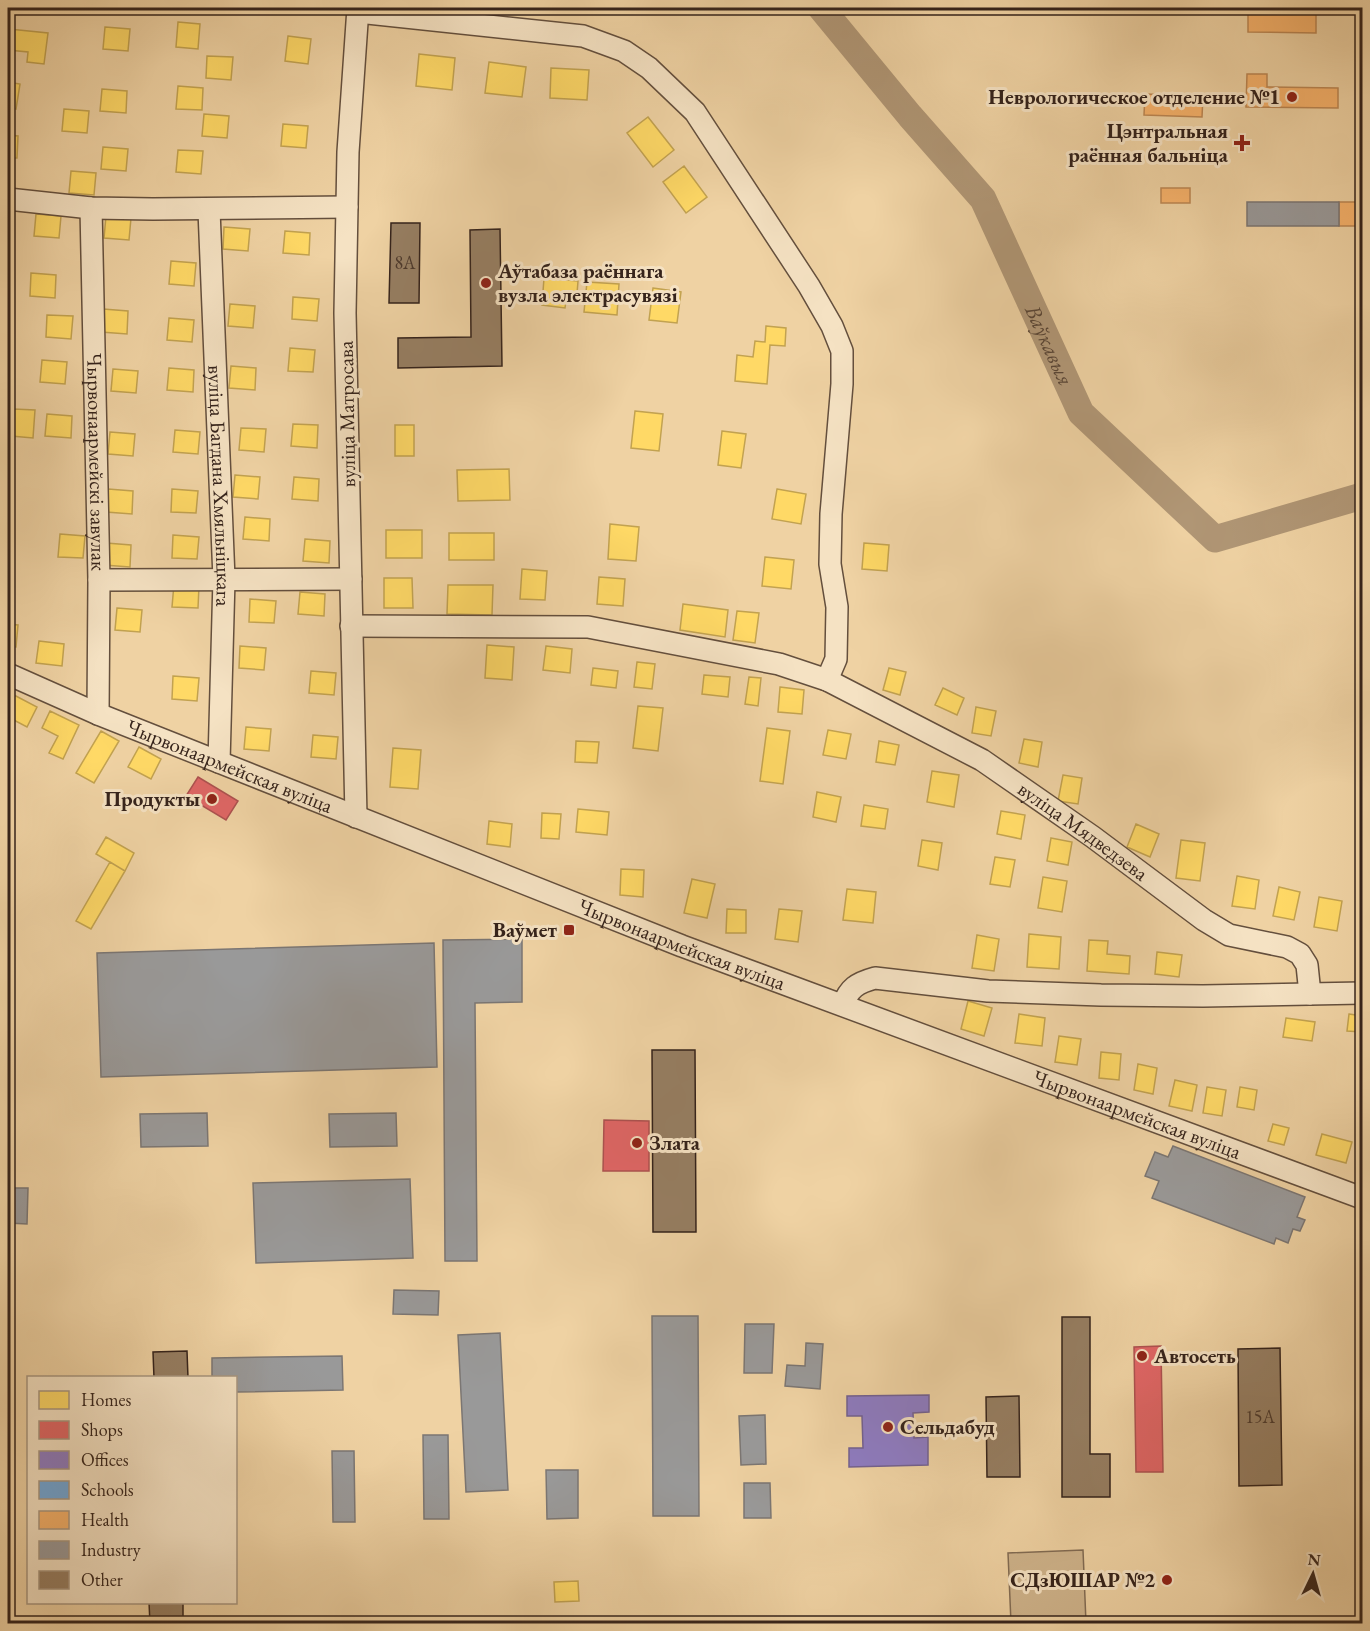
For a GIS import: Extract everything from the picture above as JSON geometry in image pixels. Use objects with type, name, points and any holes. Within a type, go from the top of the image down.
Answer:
[{"type":"street","name":"вуліца Матросава","points":[[356,817],[345,313],[348,152],[358,10],[583,36],[624,51],[649,68],[695,112],[809,286],[832,326],[842,351],[842,384],[831,514],[830,564],[837,607],[836,659],[827,680]]},
{"type":"street","points":[[8,199],[91,208],[209,210],[347,207]]},
{"type":"street","name":"Чырвонаармейскі завулак","points":[[91,208],[99,580],[98,714]]},
{"type":"street","name":"вуліца Багдана Хмяльніцкага","points":[[209,210],[224,579],[219,762]]},
{"type":"street","points":[[99,580],[351,579]]},
{"type":"street","points":[[351,626],[588,627],[779,663],[827,680]]},
{"type":"street","name":"Чырвонаармейская вуліца","points":[[8,674],[98,714],[682,946],[1362,1198]]},
{"type":"street","name":"вуліца Мядведзева","points":[[827,680],[982,760],[1093,837],[1204,920],[1229,935],[1287,947],[1300,954],[1307,965],[1310,994]]},
{"type":"street","points":[[843,1005],[851,988],[860,982],[875,978],[988,991],[1203,996],[1362,993]]},
{"type":"shaded area","points":[[1083,1550],[1086,1623],[1011,1623],[1008,1553]]},
{"type":"building: Homes","points":[[178,22],[200,24],[198,49],[176,47]]},
{"type":"building: Homes","points":[[105,27],[130,29],[128,51],[103,49]]},
{"type":"building: Homes","points":[[9,29],[48,33],[44,64],[27,62],[28,52],[8,50]]},
{"type":"building: Homes","points":[[288,36],[311,39],[308,64],[285,61]]},
{"type":"building: Homes","points":[[419,54],[455,58],[452,90],[416,86]]},
{"type":"building: Homes","points":[[207,56],[233,57],[231,80],[206,78]]},
{"type":"building: Homes","points":[[489,62],[526,67],[522,97],[485,93]]},
{"type":"building: Homes","points":[[551,68],[589,70],[587,100],[550,98]]},
{"type":"building: Homes","points":[[8,82],[20,84],[16,109],[8,107]]},
{"type":"building: Homes","points":[[178,86],[203,88],[202,110],[176,109]]},
{"type":"building: Homes","points":[[102,89],[127,91],[126,113],[100,111]]},
{"type":"building: Homes","points":[[64,109],[89,111],[87,133],[62,131]]},
{"type":"building: Homes","points":[[204,114],[229,116],[227,138],[202,136]]},
{"type":"building: Homes","points":[[648,117],[674,150],[653,167],[627,133]]},
{"type":"building: Homes","points":[[283,124],[308,126],[306,148],[281,146]]},
{"type":"building: Homes","points":[[8,135],[18,136],[17,158],[8,158]]},
{"type":"building: Homes","points":[[103,147],[128,149],[126,171],[101,169]]},
{"type":"building: Homes","points":[[178,150],[203,151],[201,174],[176,172]]},
{"type":"building: Homes","points":[[684,166],[707,197],[686,213],[663,182]]},
{"type":"building: Homes","points":[[71,171],[96,173],[94,195],[69,193]]},
{"type":"building: Homes","points":[[36,214],[61,216],[59,238],[34,236]]},
{"type":"building: Homes","points":[[106,216],[131,218],[129,240],[104,238]]},
{"type":"building: Homes","points":[[224,227],[250,229],[248,251],[223,249]]},
{"type":"building: Homes","points":[[285,231],[310,233],[309,255],[283,253]]},
{"type":"building: Homes","points":[[171,261],[196,263],[194,286],[169,284]]},
{"type":"building: Homes","points":[[31,273],[56,275],[55,298],[30,296]]},
{"type":"building: Homes","points":[[544,278],[578,281],[577,294],[567,294],[565,308],[542,305]]},
{"type":"building: Homes","points":[[587,282],[619,284],[617,315],[584,312]]},
{"type":"building: Homes","points":[[653,288],[681,292],[677,323],[649,320]]},
{"type":"building: Homes","points":[[293,297],[319,299],[317,321],[292,319]]},
{"type":"building: Homes","points":[[230,304],[255,306],[253,328],[228,326]]},
{"type":"building: Homes","points":[[103,309],[128,311],[127,334],[101,332]]},
{"type":"building: Homes","points":[[47,315],[73,316],[71,339],[46,337]]},
{"type":"building: Homes","points":[[169,318],[194,320],[192,342],[167,340]]},
{"type":"building: Homes","points":[[766,326],[786,328],[785,346],[770,345],[767,384],[735,381],[737,355],[753,357],[755,341],[765,342]]},
{"type":"building: Homes","points":[[290,348],[315,350],[313,372],[288,371]]},
{"type":"building: Homes","points":[[42,360],[67,362],[65,384],[40,382]]},
{"type":"building: Homes","points":[[231,366],[256,368],[255,390],[229,388]]},
{"type":"building: Homes","points":[[169,368],[194,370],[193,392],[167,390]]},
{"type":"building: Homes","points":[[113,369],[138,371],[136,393],[111,391]]},
{"type":"building: Homes","points":[[13,409],[35,410],[33,438],[11,436]]},
{"type":"building: Homes","points":[[635,411],[663,414],[659,451],[631,448]]},
{"type":"building: Homes","points":[[47,414],[72,416],[71,438],[45,436]]},
{"type":"building: Homes","points":[[293,424],[318,425],[317,448],[291,446]]},
{"type":"building: Homes","points":[[395,425],[414,425],[414,456],[395,456]]},
{"type":"building: Homes","points":[[241,428],[266,429],[264,452],[239,450]]},
{"type":"building: Homes","points":[[175,430],[200,432],[198,454],[173,452]]},
{"type":"building: Homes","points":[[722,431],[746,434],[741,468],[718,465]]},
{"type":"building: Homes","points":[[110,432],[135,434],[133,456],[108,454]]},
{"type":"building: Homes","points":[[509,469],[510,500],[458,501],[457,470]]},
{"type":"building: Homes","points":[[235,475],[260,477],[258,499],[233,497]]},
{"type":"building: Homes","points":[[294,477],[319,479],[318,501],[292,499]]},
{"type":"building: Homes","points":[[108,489],[133,491],[132,514],[106,512]]},
{"type":"building: Homes","points":[[172,489],[198,491],[196,513],[171,512]]},
{"type":"building: Homes","points":[[777,489],[806,494],[801,524],[772,519]]},
{"type":"building: Homes","points":[[245,517],[270,519],[269,541],[243,539]]},
{"type":"building: Homes","points":[[610,524],[639,527],[636,561],[608,559]]},
{"type":"building: Homes","points":[[386,530],[422,530],[422,558],[386,558]]},
{"type":"building: Homes","points":[[449,533],[494,533],[494,560],[449,560]]},
{"type":"building: Homes","points":[[60,534],[85,536],[83,558],[58,557]]},
{"type":"building: Homes","points":[[173,535],[199,537],[197,559],[172,558]]},
{"type":"building: Homes","points":[[305,539],[330,541],[329,563],[303,561]]},
{"type":"building: Homes","points":[[106,543],[131,545],[130,567],[104,565]]},
{"type":"building: Homes","points":[[864,543],[889,545],[887,571],[862,569]]},
{"type":"building: Homes","points":[[765,557],[794,560],[791,589],[762,586]]},
{"type":"building: Homes","points":[[522,569],[547,571],[545,600],[520,599]]},
{"type":"building: Homes","points":[[599,577],[625,579],[623,606],[597,604]]},
{"type":"building: Homes","points":[[384,578],[412,578],[413,608],[384,608]]},
{"type":"building: Homes","points":[[174,584],[199,586],[198,608],[172,607]]},
{"type":"building: Homes","points":[[448,585],[493,585],[492,615],[447,614]]},
{"type":"building: Homes","points":[[300,592],[325,594],[324,616],[298,614]]},
{"type":"building: Homes","points":[[250,599],[276,601],[274,623],[249,622]]},
{"type":"building: Homes","points":[[683,604],[728,610],[725,637],[680,630]]},
{"type":"building: Homes","points":[[117,608],[142,610],[140,632],[115,630]]},
{"type":"building: Homes","points":[[737,611],[759,613],[755,643],[733,640]]},
{"type":"building: Homes","points":[[8,624],[18,625],[16,647],[8,646]]},
{"type":"building: Homes","points":[[39,641],[64,644],[62,666],[36,663]]},
{"type":"building: Homes","points":[[487,645],[514,647],[512,680],[485,678]]},
{"type":"building: Homes","points":[[240,646],[266,648],[264,670],[239,668]]},
{"type":"building: Homes","points":[[546,646],[572,649],[570,673],[543,670]]},
{"type":"building: Homes","points":[[637,662],[655,664],[652,689],[634,687]]},
{"type":"building: Homes","points":[[593,668],[618,671],[616,688],[591,685]]},
{"type":"building: Homes","points":[[889,668],[906,672],[900,695],[883,690]]},
{"type":"building: Homes","points":[[311,671],[336,673],[334,695],[309,693]]},
{"type":"building: Homes","points":[[704,675],[730,677],[728,697],[702,694]]},
{"type":"building: Homes","points":[[173,676],[199,678],[197,701],[172,699]]},
{"type":"building: Homes","points":[[749,677],[761,678],[758,706],[745,704]]},
{"type":"building: Homes","points":[[780,687],[804,690],[802,714],[778,712]]},
{"type":"building: Homes","points":[[943,688],[964,698],[957,715],[935,705]]},
{"type":"building: Homes","points":[[14,695],[37,707],[27,727],[8,717],[8,708]]},
{"type":"building: Homes","points":[[638,706],[663,708],[658,751],[633,748]]},
{"type":"building: Homes","points":[[976,707],[996,711],[991,736],[972,733]]},
{"type":"building: Homes","points":[[50,711],[79,725],[63,759],[49,753],[58,736],[42,728]]},
{"type":"building: Homes","points":[[246,727],[271,729],[269,751],[244,749]]},
{"type":"building: Homes","points":[[767,728],[790,731],[783,784],[760,781]]},
{"type":"building: Homes","points":[[828,730],[851,734],[846,759],[823,755]]},
{"type":"building: Homes","points":[[101,731],[119,741],[94,783],[76,773]]},
{"type":"building: Homes","points":[[313,735],[338,737],[336,759],[311,757]]},
{"type":"building: Homes","points":[[1024,739],[1042,742],[1038,767],[1019,763]]},
{"type":"building: Homes","points":[[576,741],[599,742],[597,763],[575,762]]},
{"type":"building: Homes","points":[[879,741],[899,745],[895,765],[876,762]]},
{"type":"building: Homes","points":[[139,747],[161,759],[151,779],[128,767]]},
{"type":"building: Homes","points":[[393,748],[421,750],[418,789],[390,787]]},
{"type":"building: Homes","points":[[932,771],[959,775],[954,807],[927,802]]},
{"type":"building: Homes","points":[[1063,775],[1082,778],[1078,804],[1058,801]]},
{"type":"building: Homes","points":[[817,792],[841,797],[836,822],[813,817]]},
{"type":"building: Homes","points":[[864,805],[888,809],[885,829],[861,826]]},
{"type":"building: Homes","points":[[578,809],[609,812],[607,835],[576,832]]},
{"type":"building: Homes","points":[[1001,811],[1025,815],[1021,839],[997,834]]},
{"type":"building: Homes","points":[[542,813],[561,814],[559,839],[541,838]]},
{"type":"building: Homes","points":[[489,821],[512,824],[510,847],[487,844]]},
{"type":"building: Homes","points":[[1136,824],[1159,834],[1150,857],[1127,847]]},
{"type":"building: Homes","points":[[106,837],[134,853],[125,871],[96,854]]},
{"type":"building: Homes","points":[[1051,838],[1072,842],[1068,865],[1047,861]]},
{"type":"building: Homes","points":[[922,840],[942,843],[938,870],[918,866]]},
{"type":"building: Homes","points":[[1181,840],[1205,843],[1200,881],[1176,878]]},
{"type":"building: Homes","points":[[995,857],[1015,860],[1010,887],[990,884]]},
{"type":"building: Homes","points":[[110,862],[125,871],[91,929],[76,921]]},
{"type":"building: Homes","points":[[621,869],[644,870],[643,897],[620,895]]},
{"type":"building: Homes","points":[[1237,876],[1259,880],[1255,909],[1232,906]]},
{"type":"building: Homes","points":[[1043,877],[1067,881],[1062,912],[1038,908]]},
{"type":"building: Homes","points":[[692,879],[715,884],[707,918],[684,913]]},
{"type":"building: Homes","points":[[1279,887],[1300,892],[1294,920],[1273,916]]},
{"type":"building: Homes","points":[[847,889],[876,892],[873,923],[843,920]]},
{"type":"building: Homes","points":[[1319,897],[1342,901],[1337,931],[1314,927]]},
{"type":"building: Homes","points":[[727,909],[746,910],[746,933],[726,933]]},
{"type":"building: Homes","points":[[779,909],[802,911],[798,942],[775,939]]},
{"type":"building: Homes","points":[[1029,934],[1061,937],[1059,969],[1027,967]]},
{"type":"building: Homes","points":[[977,935],[999,939],[994,971],[972,968]]},
{"type":"building: Homes","points":[[1089,940],[1108,941],[1107,954],[1130,956],[1129,974],[1087,971]]},
{"type":"building: Homes","points":[[1157,952],[1182,955],[1179,977],[1155,974]]},
{"type":"building: Homes","points":[[968,1001],[992,1008],[984,1036],[961,1029]]},
{"type":"building: Homes","points":[[1019,1014],[1045,1018],[1042,1046],[1015,1043]]},
{"type":"building: Homes","points":[[1349,1014],[1362,1016],[1362,1032],[1347,1031]]},
{"type":"building: Homes","points":[[1286,1018],[1315,1022],[1312,1041],[1283,1037]]},
{"type":"building: Homes","points":[[1059,1036],[1081,1039],[1077,1065],[1055,1062]]},
{"type":"building: Homes","points":[[1101,1052],[1121,1054],[1119,1080],[1099,1078]]},
{"type":"building: Homes","points":[[1138,1064],[1157,1068],[1153,1094],[1134,1090]]},
{"type":"building: Homes","points":[[1175,1080],[1197,1085],[1192,1111],[1169,1106]]},
{"type":"building: Homes","points":[[1207,1087],[1226,1090],[1222,1116],[1203,1113]]},
{"type":"building: Homes","points":[[1240,1087],[1257,1090],[1254,1110],[1237,1107]]},
{"type":"building: Homes","points":[[1273,1124],[1289,1128],[1284,1145],[1268,1141]]},
{"type":"building: Homes","points":[[1322,1134],[1352,1142],[1346,1163],[1316,1155]]},
{"type":"building: Homes","points":[[578,1581],[579,1601],[555,1602],[554,1582]]},
{"type":"building: Shops","name":"Продукты","points":[[198,777],[238,801],[226,820],[186,796]]},
{"type":"building: Shops","points":[[604,1120],[649,1121],[649,1171],[603,1171]]},
{"type":"building: Shops","points":[[1161,1346],[1163,1472],[1136,1472],[1134,1347]]},
{"type":"building: Offices","name":"Сельдабуд","points":[[929,1395],[929,1412],[913,1413],[914,1438],[928,1437],[928,1465],[849,1467],[849,1448],[863,1448],[862,1416],[847,1416],[847,1396]]},
{"type":"building: Schools","points":[[1359,1585],[1362,1585],[1362,1624],[1359,1624]]},
{"type":"building: Health","points":[[1248,12],[1316,12],[1316,33],[1248,32]]},
{"type":"building: Health","name":"Неврологическое отделение №1","points":[[1247,74],[1267,74],[1267,87],[1338,88],[1338,108],[1246,107]]},
{"type":"building: Health","points":[[1145,94],[1203,96],[1202,117],[1144,115]]},
{"type":"building: Health","points":[[1161,188],[1190,188],[1190,203],[1161,203]]},
{"type":"building: Health","points":[[1339,202],[1362,202],[1362,226],[1339,226]]},
{"type":"building: Industry","points":[[1247,202],[1339,202],[1339,226],[1247,226]]},
{"type":"building: Industry","points":[[522,939],[522,1002],[475,1003],[477,1261],[445,1261],[443,940]]},
{"type":"building: Industry","points":[[434,943],[437,1067],[101,1077],[97,953]]},
{"type":"building: Industry","points":[[207,1113],[208,1146],[141,1147],[140,1114]]},
{"type":"building: Industry","points":[[396,1113],[397,1146],[330,1147],[329,1114]]},
{"type":"building: Industry","points":[[1173,1146],[1305,1197],[1297,1217],[1305,1220],[1300,1231],[1293,1229],[1288,1243],[1276,1238],[1274,1244],[1152,1198],[1159,1181],[1145,1176],[1155,1152],[1168,1157]]},
{"type":"building: Industry","points":[[410,1179],[413,1258],[256,1263],[253,1183]]},
{"type":"building: Industry","points":[[8,1188],[28,1188],[27,1224],[8,1223]]},
{"type":"building: Industry","points":[[394,1290],[439,1291],[438,1315],[393,1314]]},
{"type":"building: Industry","points":[[652,1316],[698,1316],[699,1516],[653,1516]]},
{"type":"building: Industry","points":[[745,1324],[774,1324],[772,1373],[744,1373]]},
{"type":"building: Industry","points":[[500,1333],[508,1490],[466,1492],[458,1335]]},
{"type":"building: Industry","points":[[806,1343],[823,1344],[820,1389],[785,1386],[787,1365],[805,1366]]},
{"type":"building: Industry","points":[[342,1356],[343,1390],[237,1392],[237,1376],[212,1376],[212,1358]]},
{"type":"building: Industry","points":[[765,1415],[766,1464],[741,1465],[739,1416]]},
{"type":"building: Industry","points":[[423,1435],[448,1435],[449,1519],[424,1519]]},
{"type":"building: Industry","points":[[332,1451],[354,1451],[355,1522],[333,1522]]},
{"type":"building: Industry","points":[[546,1470],[578,1470],[578,1518],[547,1519]]},
{"type":"building: Industry","points":[[744,1483],[770,1483],[771,1518],[744,1518]]},
{"type":"building: Other","points":[[391,223],[420,223],[419,303],[389,303]]},
{"type":"building: Other","name":"Аўтабаза раённага вузла электрасувязі","points":[[500,229],[502,366],[398,368],[398,338],[471,337],[470,230]]},
{"type":"building: Other","points":[[652,1050],[695,1050],[696,1232],[653,1232]]},
{"type":"building: Other","points":[[1062,1317],[1090,1317],[1090,1454],[1110,1454],[1110,1497],[1062,1497]]},
{"type":"building: Other","points":[[1280,1348],[1282,1485],[1239,1486],[1238,1349]]},
{"type":"building: Other","points":[[187,1351],[188,1376],[154,1376],[153,1352]]},
{"type":"building: Other","points":[[1019,1396],[1020,1477],[987,1477],[986,1397]]},
{"type":"building: Other","points":[[149,1604],[183,1604],[183,1624],[150,1624]]},
{"type":"waterway","name":"Ваўкавыя","points":[[821,8],[910,116],[983,199],[1081,413],[1215,539],[1362,496]]},
{"type":"place","name":"Неврологическое отделение №1","points":[[1292,97]]},
{"type":"place","name":"Цэнтральная раённая бальніца","points":[[1242,143]]},
{"type":"place","name":"Аўтабаза раённага вузла электрасувязі","points":[[486,283]]},
{"type":"place","name":"Продукты","points":[[212,799]]},
{"type":"place","name":"Ваўмет","points":[[569,930]]},
{"type":"place","name":"Злата","points":[[637,1143]]},
{"type":"place","name":"Автосеть","points":[[1142,1356]]},
{"type":"place","name":"Сельдабуд","points":[[888,1427]]},
{"type":"place","name":"СДзЮШАР №2","points":[[1167,1580]]}]
